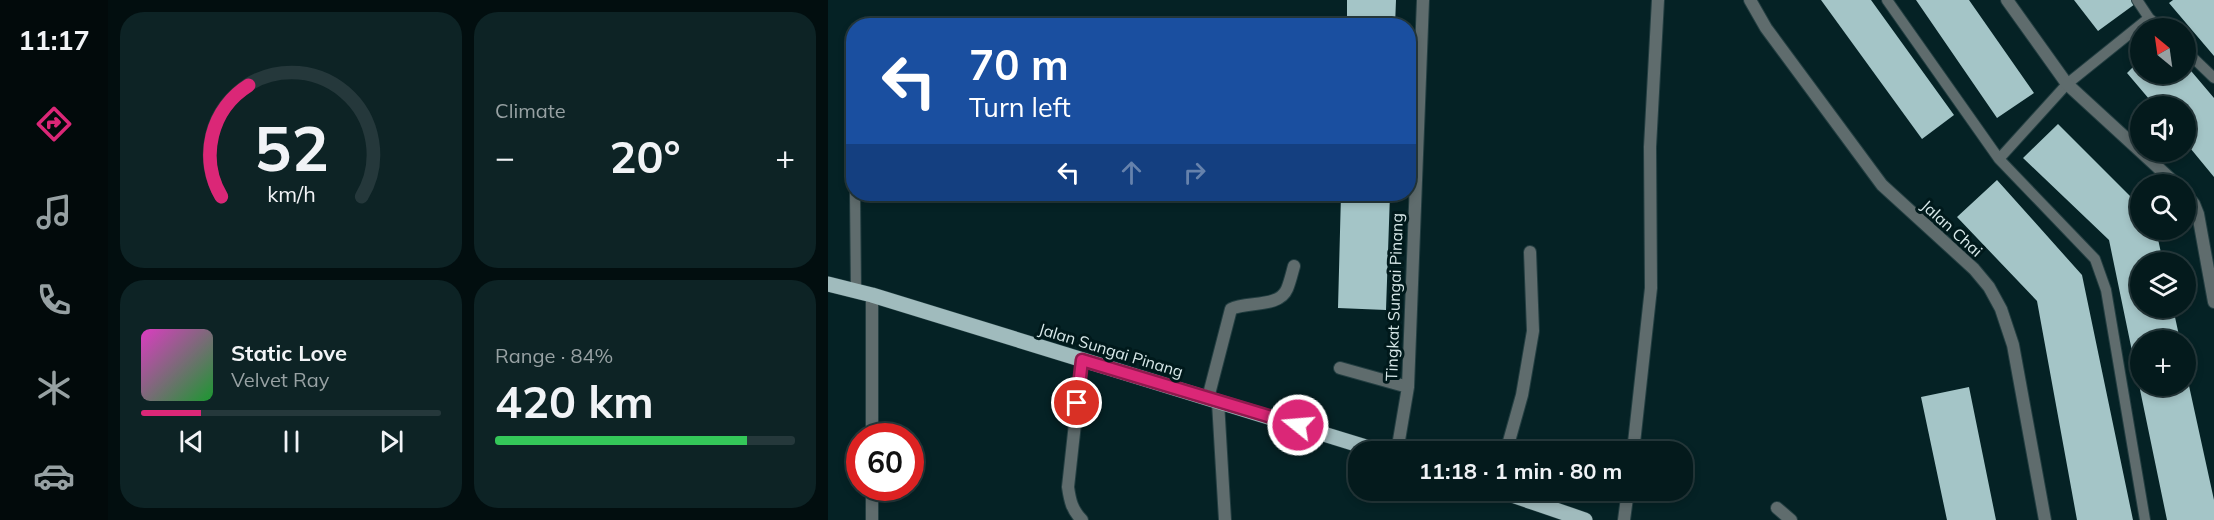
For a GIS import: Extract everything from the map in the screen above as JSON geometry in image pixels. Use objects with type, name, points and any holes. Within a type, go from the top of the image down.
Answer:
[{"type":"main road","name":"Jalan Sungai Pinang","points":[[828,284],[872,295],[1348,442]]},
{"type":"main road","points":[[1529,501],[1585,520]]},
{"type":"street","name":"Tingkat Sungai Pinang","points":[[1416,181],[1423,0]]},
{"type":"street","points":[[1634,441],[1651,288],[1650,147],[1658,0]]},
{"type":"street","name":"Jalan Chai","points":[[1750,0],[1767,28],[1882,185],[1974,269],[1989,286],[2001,309],[2013,345],[2045,520]]},
{"type":"street","points":[[2007,0],[2067,84],[2165,174]]},
{"type":"street","name":"Tingkat Sungai Pinang","points":[[1399,441],[1408,387],[1415,201]]},
{"type":"street","points":[[2196,209],[2214,302]]},
{"type":"street","points":[[1509,441],[1522,395],[1533,331],[1530,252]]},
{"type":"street","points":[[1225,520],[1213,400],[1231,309],[1238,305],[1275,300],[1283,295],[1294,266]]},
{"type":"street","points":[[872,295],[872,423]]},
{"type":"street","points":[[1082,360],[1068,487],[1070,503],[1075,514],[1082,520]]},
{"type":"street","points":[[1340,368],[1408,387]]},
{"type":"street","points":[[872,501],[872,520]]},
{"type":"street","points":[[1624,520],[1627,501]]},
{"type":"street","points":[[1777,508],[1791,520]]},
{"type":"lane","points":[[1887,0],[1999,159],[2095,259],[2102,273],[2145,520]]},
{"type":"lane","points":[[2137,0],[2149,18]]},
{"type":"lane","points":[[1999,159],[2067,84],[2130,33]]},
{"type":"lane","points":[[2196,61],[2214,78]]},
{"type":"lane","points":[[855,201],[856,291]]},
{"type":"building","points":[[1347,0],[1396,0],[1395,18],[1347,18]]},
{"type":"building","points":[[1821,0],[1871,0],[1954,115],[1922,139]]},
{"type":"building","points":[[1916,0],[1969,0],[2034,93],[1997,118]]},
{"type":"building","points":[[2074,0],[2132,0],[2135,4],[2098,31]]},
{"type":"building","points":[[2173,0],[2214,0],[2214,56],[2196,35],[2196,18],[2182,18],[2169,3]]},
{"type":"building","points":[[2196,77],[2214,98],[2214,177],[2196,155],[2196,96],[2147,96],[2136,84],[2196,84]]},
{"type":"building","points":[[2058,124],[2130,196],[2130,240],[2158,240],[2161,252],[2130,252],[2130,318],[2175,318],[2178,330],[2130,330],[2130,341],[2109,240],[2023,158]]},
{"type":"building","points":[[1997,180],[2082,275],[2133,520],[2077,520],[2037,301],[1957,217]]},
{"type":"building","points":[[1341,201],[1390,201],[1386,310],[1338,308]]},
{"type":"building","points":[[1969,387],[1996,520],[1947,520],[1921,397]]},
{"type":"building","points":[[2141,396],[2191,396],[2214,500],[2214,520],[2167,520]]},
{"type":"route","points":[[1077,403],[1082,360],[1298,425]]}]
